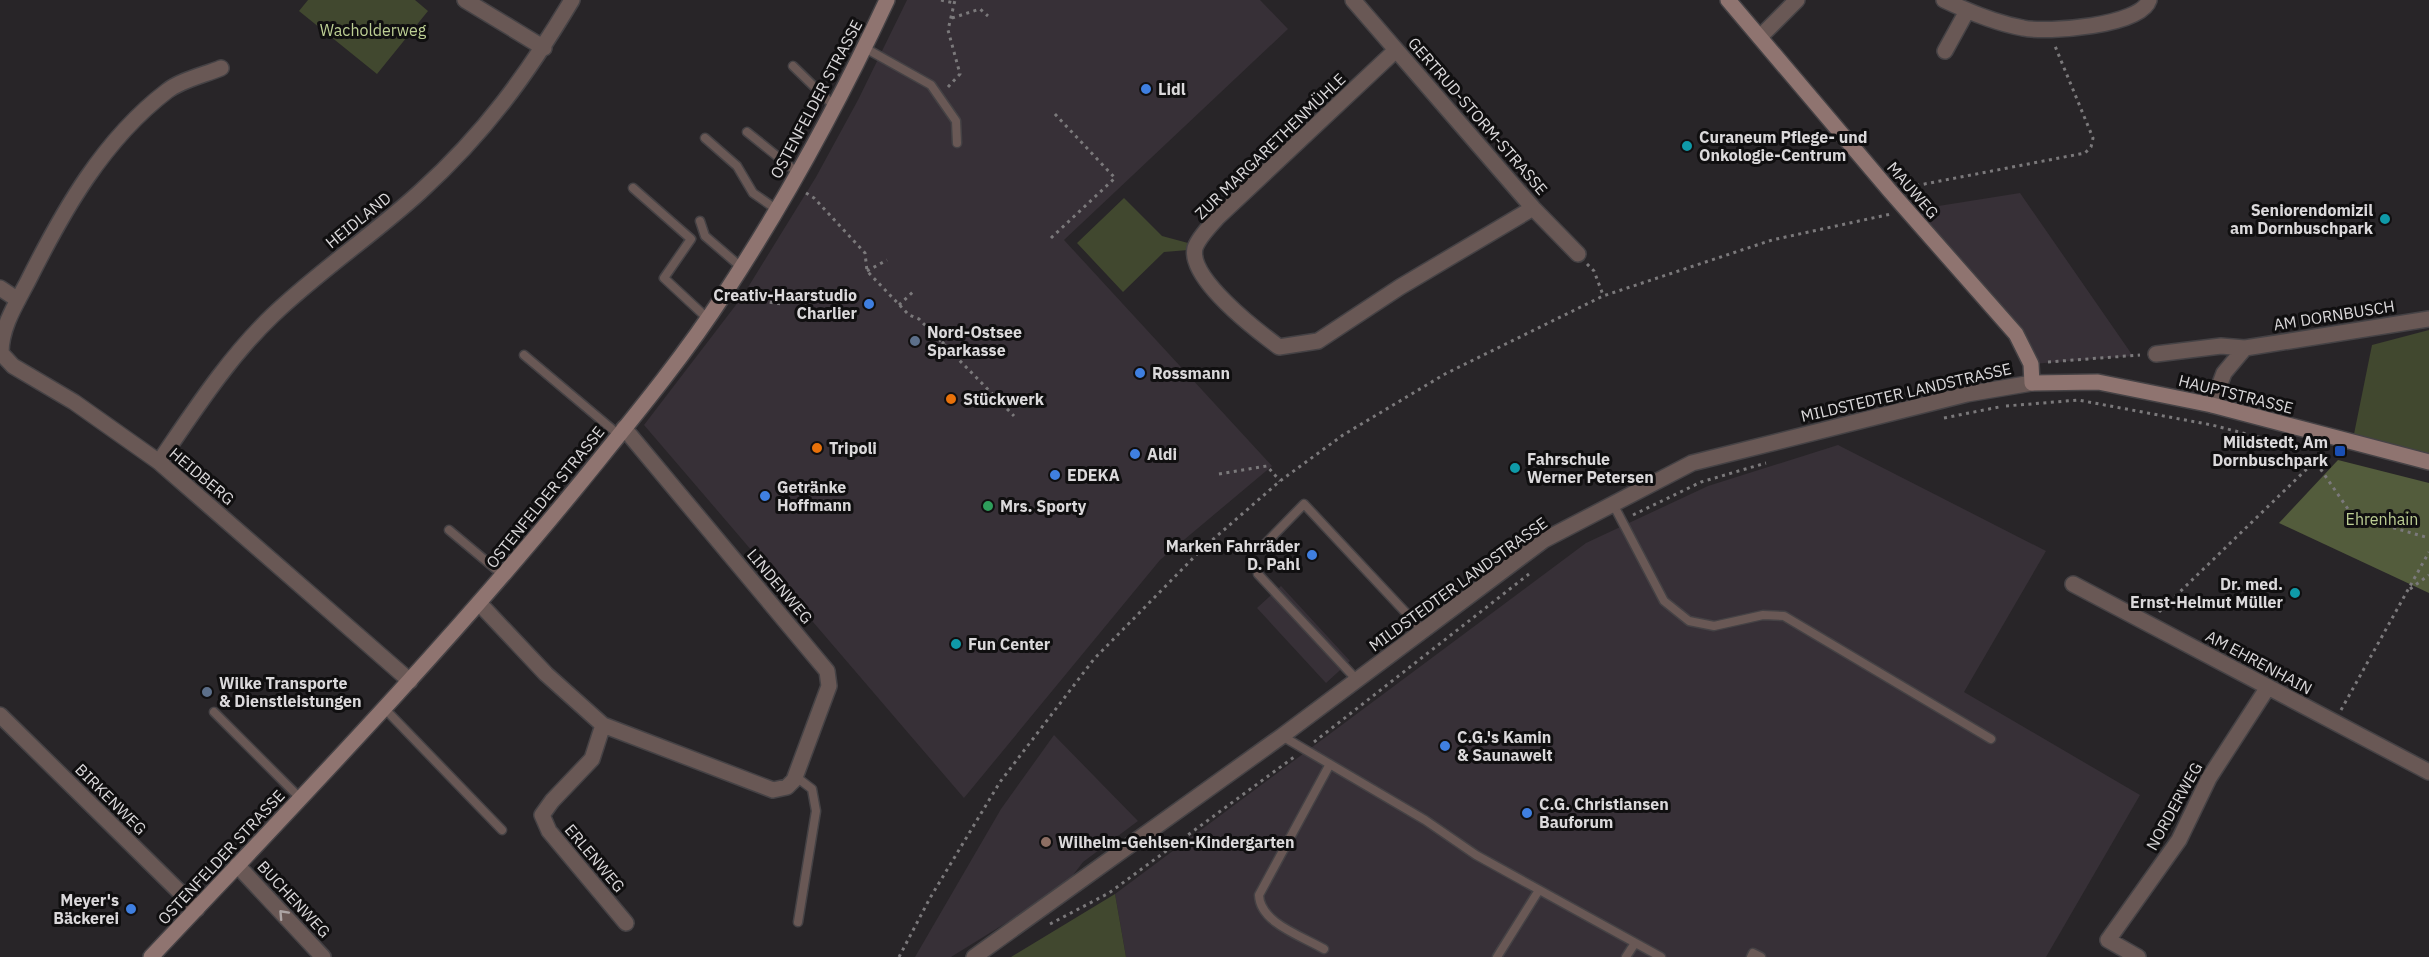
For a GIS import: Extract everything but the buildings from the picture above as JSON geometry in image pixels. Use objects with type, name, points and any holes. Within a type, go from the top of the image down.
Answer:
[{"type":"main road","name":"OSTENFELDER STRASSE","points":[[151,957],[385,709],[480,604],[622,432],[724,295],[795,178],[865,48],[887,0]]},
{"type":"main road","name":"MAUWEG","points":[[1728,0],[1907,211],[2016,334],[2031,364],[2032,383]]},
{"type":"main road","name":"HAUPTSTRASSE","points":[[2032,383],[2098,382],[2212,405],[2429,462]]},
{"type":"street","points":[[465,0],[544,48]]},
{"type":"street","name":"HEIDLAND","points":[[159,462],[236,353],[273,315],[420,193],[467,146],[513,93],[544,48],[572,0]]},
{"type":"street","name":"GERTRUD-STORM-STRASSE","points":[[1353,0],[1533,208],[1578,254]]},
{"type":"street","points":[[1760,37],[1797,0]]},
{"type":"street","points":[[1944,0],[1967,11],[2024,29],[2049,30],[2126,19],[2140,12],[2149,0]]},
{"type":"street","points":[[1945,51],[1967,11]]},
{"type":"street","name":"ZUR MARGARETHENMÜHLE","points":[[1396,50],[1217,218],[1196,246],[1194,261],[1200,274],[1227,303],[1279,347],[1318,341],[1400,287],[1533,208]]},
{"type":"street","name":"HEIDBERG","points":[[221,68],[168,89],[126,128],[94,166],[60,217],[18,300],[1,337],[2,353],[13,366],[74,402],[159,462],[410,681]]},
{"type":"street","points":[[0,288],[18,300]]},
{"type":"street","name":"AM DORNBUSCH","points":[[2156,354],[2220,346],[2246,348],[2429,319]]},
{"type":"street","points":[[2212,405],[2224,373],[2246,348]]},
{"type":"street","name":"MILDSTEDTER LANDSTRASSE","points":[[974,957],[1282,736],[1544,540],[1692,463],[1966,394],[2032,383]]},
{"type":"street","name":"LINDENWEG","points":[[622,432],[827,671],[829,686],[791,782]]},
{"type":"street","name":"AM EHRENHAIN","points":[[2073,584],[2429,772]]},
{"type":"street","points":[[480,604],[546,674],[603,725],[773,790],[791,782]]},
{"type":"street","name":"NORDERWEG","points":[[2138,957],[2108,940],[2179,840],[2209,778],[2268,687]]},
{"type":"street","name":"BIRKENWEG","points":[[0,715],[196,909]]},
{"type":"street","name":"ERLENWEG","points":[[603,725],[592,759],[552,801],[543,815],[549,831],[626,923]]},
{"type":"street","name":"BUCHENWEG","points":[[237,865],[323,957]]},
{"type":"lane","points":[[865,48],[931,86],[956,121],[957,143]]},
{"type":"lane","points":[[793,66],[834,106]]},
{"type":"lane","points":[[747,132],[795,178]]},
{"type":"lane","points":[[705,138],[737,166],[753,193],[776,209]]},
{"type":"lane","points":[[633,188],[691,239],[664,278],[707,318]]},
{"type":"lane","points":[[700,221],[705,236],[741,267]]},
{"type":"lane","points":[[524,355],[622,432]]},
{"type":"lane","points":[[1263,546],[1304,504],[1423,631]]},
{"type":"lane","points":[[1613,504],[1620,522],[1664,601],[1689,621],[1714,626],[1763,615],[1784,616],[1991,739]]},
{"type":"lane","points":[[449,530],[504,576]]},
{"type":"lane","points":[[1258,574],[1357,680]]},
{"type":"lane","points":[[385,709],[502,830]]},
{"type":"lane","points":[[214,712],[300,798]]},
{"type":"lane","points":[[1282,736],[1425,820],[1476,855],[1661,957]]},
{"type":"lane","points":[[1324,949],[1268,916],[1260,907],[1259,894],[1330,764]]},
{"type":"lane","points":[[791,782],[812,789],[816,811],[798,922]]},
{"type":"lane","points":[[1497,957],[1539,890]]},
{"type":"lane","points":[[1626,957],[1635,943]]},
{"type":"lane","points":[[1751,957],[1754,953],[1761,957]]},
{"type":"path","points":[[939,97],[960,74],[948,30],[955,1],[941,0]]},
{"type":"path","points":[[951,18],[980,9],[988,16]]},
{"type":"path","points":[[1890,191],[2085,153],[2091,147],[2093,138],[2049,30]]},
{"type":"path","points":[[1051,238],[1114,178],[1054,113]]},
{"type":"path","points":[[795,178],[865,253],[867,271],[909,315],[918,319],[1014,416]]},
{"type":"path","points":[[899,957],[930,898],[1000,782],[1095,659],[1202,549],[1280,481],[1343,435],[1445,374],[1603,296],[1772,240],[1907,211]]},
{"type":"path","points":[[1578,254],[1594,271],[1603,296]]},
{"type":"path","points":[[867,271],[887,260]]},
{"type":"path","points":[[899,305],[915,290]]},
{"type":"path","points":[[724,295],[782,304]]},
{"type":"path","points":[[942,344],[955,331]]},
{"type":"path","points":[[2031,364],[2156,354]]},
{"type":"path","points":[[1937,420],[2005,406],[2078,400],[2212,425],[2293,446],[2306,430]]},
{"type":"path","points":[[2147,623],[2315,461],[2328,435]]},
{"type":"path","points":[[2315,461],[2348,509],[2373,522],[2429,538]]},
{"type":"path","points":[[1620,522],[1701,482],[1769,462]]},
{"type":"path","points":[[1219,474],[1267,466],[1280,481]]},
{"type":"path","points":[[2334,722],[2429,552]]},
{"type":"path","points":[[1046,927],[1109,893],[1304,749],[1529,574]]},
{"type":"path","points":[[2408,590],[2429,575]]},
{"type":"shaded area","points":[[907,0],[1260,0],[1288,29],[1064,240],[1272,466],[1160,560],[964,798],[644,425],[742,297],[816,177],[858,100]]},
{"type":"shaded area","points":[[2020,193],[2133,356],[2031,364],[1907,211]]},
{"type":"shaded area","points":[[1838,445],[2046,551],[1964,692],[2140,795],[2046,957],[1126,957],[1115,894],[1586,543],[1708,486]]},
{"type":"shaded area","points":[[1281,586],[1350,661],[1326,683],[1257,608]]},
{"type":"shaded area","name":"Wilhelm-Gehlsen-Kindergarten","points":[[1054,735],[1138,821],[1083,862],[1064,887],[951,957],[915,957],[1001,809]]},
{"type":"green space","name":"Wacholderweg","points":[[308,0],[415,0],[428,11],[377,74],[299,11]]},
{"type":"green space","points":[[1124,198],[1162,236],[1188,243],[1188,250],[1164,252],[1123,292],[1077,243]]},
{"type":"green space","points":[[2429,330],[2429,457],[2353,439],[2372,345]]},
{"type":"green space","name":"Ehrenhain","points":[[2338,460],[2429,483],[2429,593],[2279,523]]},
{"type":"green space","points":[[1115,894],[1126,957],[1011,957]]},
{"type":"place","name":"Lidl","points":[[1146,89]]},
{"type":"place","name":"Curaneum Pflege- und Onkologie-Centrum","points":[[1687,146]]},
{"type":"place","name":"Seniorendomizil am Dornbuschpark","points":[[2385,219]]},
{"type":"place","name":"Creativ-Haarstudio Charlier","points":[[869,304]]},
{"type":"place","name":"Nord-Ostsee Sparkasse","points":[[915,341]]},
{"type":"place","name":"Rossmann","points":[[1140,373]]},
{"type":"place","name":"Stückwerk","points":[[951,399]]},
{"type":"place","name":"Tripoli","points":[[817,448]]},
{"type":"place","name":"Mildstedt, Am Dornbuschpark","points":[[2340,451]]},
{"type":"place","name":"Aldi","points":[[1135,454]]},
{"type":"place","name":"Fahrschule Werner Petersen","points":[[1515,468]]},
{"type":"place","name":"EDEKA","points":[[1055,475]]},
{"type":"place","name":"Getränke Hoffmann","points":[[765,496]]},
{"type":"place","name":"Mrs. Sporty","points":[[988,506]]},
{"type":"place","name":"Marken Fahrräder D. Pahl","points":[[1312,555]]},
{"type":"place","name":"Dr. med. Ernst-Helmut Müller","points":[[2295,593]]},
{"type":"place","name":"Fun Center","points":[[956,644]]},
{"type":"place","name":"Wilke Transporte & Dienstleistungen","points":[[207,692]]},
{"type":"place","name":"C.G.'s Kamin & Saunawelt","points":[[1445,746]]},
{"type":"place","name":"C.G. Christiansen Bauforum","points":[[1527,813]]},
{"type":"place","name":"Wilhelm-Gehlsen-Kindergarten","points":[[1046,842]]},
{"type":"place","name":"Meyer's Bäckerei","points":[[131,909]]}]
